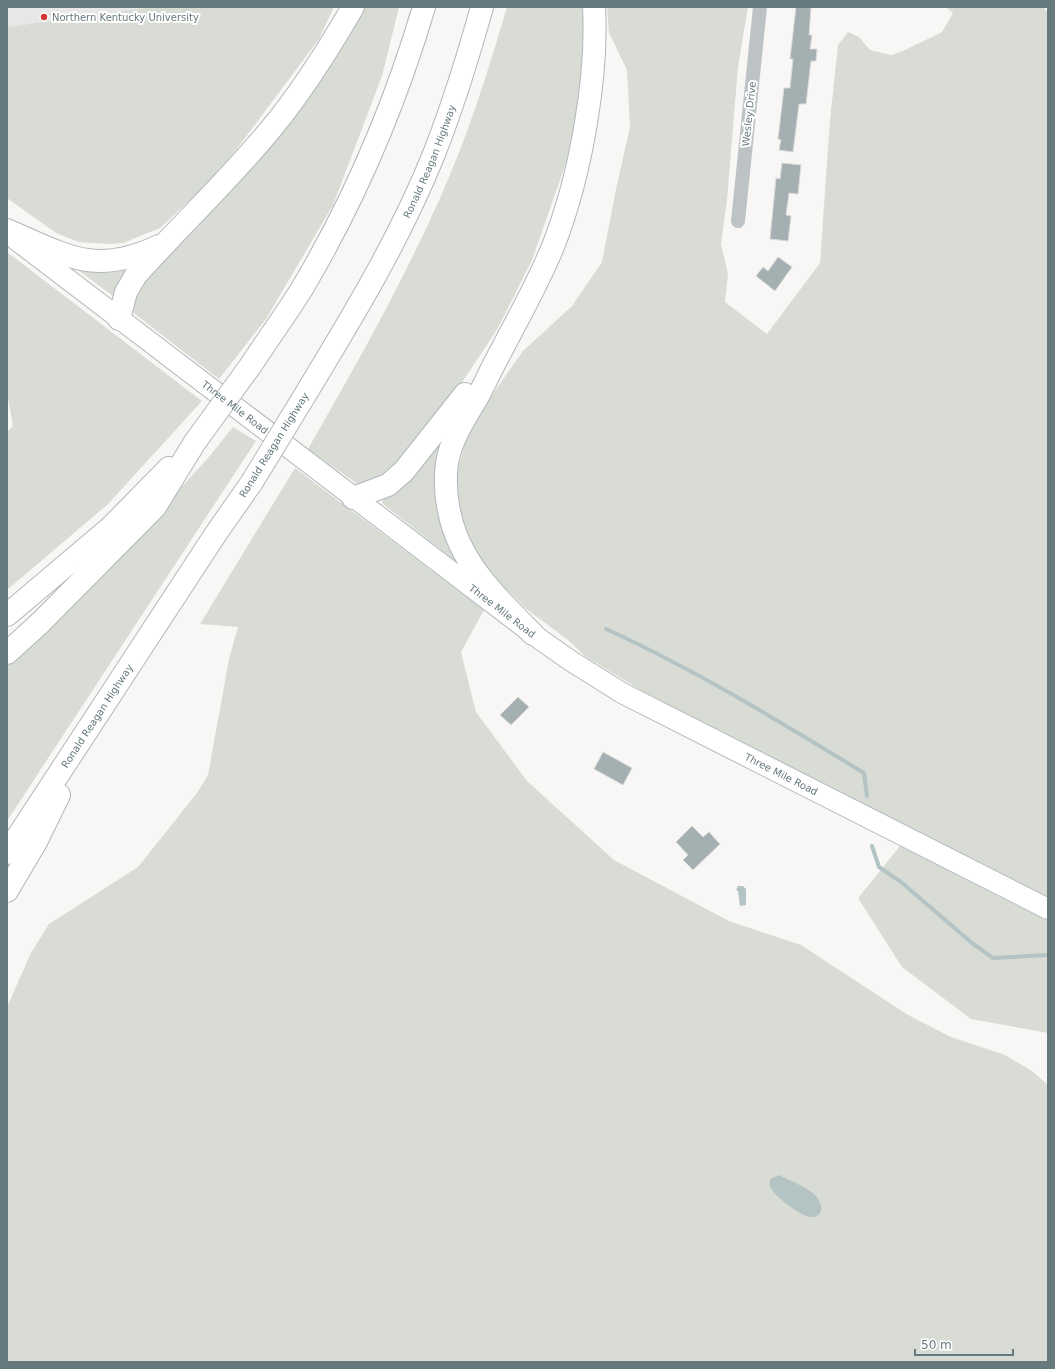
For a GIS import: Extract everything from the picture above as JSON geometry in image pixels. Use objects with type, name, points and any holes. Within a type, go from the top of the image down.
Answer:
[{"type":"highway","points":[[119,319],[126,292],[136,275],[274,126],[326,54],[353,7]]},
{"type":"highway","points":[[7,653],[40,623],[155,507],[195,442],[251,365],[302,287],[362,174],[386,119],[415,38],[424,7]]},
{"type":"highway","name":"Ronald Reagan Highway","points":[[7,853],[94,722],[206,548],[252,482],[383,261],[433,155],[459,84],[482,7]]},
{"type":"highway","points":[[533,634],[508,608],[467,560],[456,537],[449,511],[447,463],[456,434],[528,301],[554,243],[576,171],[590,93],[595,27],[594,7]]},
{"type":"highway","points":[[7,231],[64,255],[83,260],[103,262],[134,257],[164,244]]},
{"type":"highway","points":[[353,498],[388,486],[404,471],[477,378],[498,355]]},
{"type":"highway","points":[[7,615],[110,528],[195,442]]},
{"type":"highway","points":[[7,891],[36,842],[94,722]]},
{"type":"street","name":"Wesley Drive","points":[[738,221],[760,7]]},
{"type":"street","name":"Three Mile Road","points":[[7,231],[119,319],[353,498],[571,661],[622,693],[1048,909]]},
{"type":"shaded area","name":"Northern Kentucky University","points":[[7,7],[153,7],[7,27]]},
{"type":"shaded area","points":[[153,7],[334,7],[319,39],[218,174],[160,228],[123,243],[109,244],[79,242],[56,233],[7,198],[7,27]]},
{"type":"shaded area","points":[[362,7],[399,7],[382,76],[333,205],[266,319],[219,379],[131,311],[144,278],[198,227],[314,85]]},
{"type":"shaded area","points":[[507,7],[585,7],[581,90],[567,160],[532,260],[498,328],[455,393],[394,471],[359,485],[308,449],[394,294],[440,198],[460,151],[485,79]]},
{"type":"shaded area","points":[[607,7],[748,7],[738,67],[727,200],[721,244],[728,274],[725,302],[767,334],[820,263],[830,120],[838,45],[848,32],[859,37],[870,50],[891,55],[903,51],[942,32],[953,13],[946,7],[1043,7],[1048,12],[1048,898],[647,694],[586,657],[568,640],[525,608],[490,573],[466,538],[460,514],[456,476],[469,429],[523,351],[572,306],[602,262],[630,127],[627,70],[609,33]]},
{"type":"shaded area","points":[[7,252],[202,401],[108,504],[7,590],[7,432],[13,426],[7,393]]},
{"type":"shaded area","points":[[136,263],[117,299],[71,265]]},
{"type":"shaded area","points":[[454,422],[459,560],[454,560],[383,504],[382,501]]},
{"type":"shaded area","points":[[233,427],[256,441],[7,821],[7,664],[61,619],[208,458]]},
{"type":"shaded area","points":[[295,468],[484,610],[461,652],[476,712],[527,781],[614,860],[729,921],[801,945],[908,1015],[951,1037],[1005,1055],[1032,1071],[1048,1085],[1048,1362],[7,1362],[7,1007],[31,953],[49,924],[138,867],[197,793],[208,775],[229,659],[238,627],[200,624]]},
{"type":"shaded area","points":[[900,846],[1048,921],[1048,1033],[971,1019],[902,967],[858,898]]},
{"type":"shaded area","points":[[738,886],[743,886],[746,889],[746,905],[740,906],[738,891],[736,890]]},
{"type":"shaded area","points":[[779,1175],[802,1186],[814,1194],[821,1204],[821,1212],[816,1216],[807,1216],[781,1200],[770,1186],[770,1179]]},
{"type":"building","points":[[796,7],[811,7],[809,35],[812,35],[810,49],[817,49],[816,61],[811,61],[806,104],[799,104],[793,152],[779,150],[781,140],[778,139],[784,88],[790,88],[793,59],[790,59]]},
{"type":"building","points":[[782,163],[801,165],[798,194],[789,193],[786,215],[791,216],[788,241],[770,239],[776,178],[780,179]]},
{"type":"building","points":[[778,257],[792,267],[775,291],[756,276],[763,267],[768,271]]},
{"type":"building","points":[[518,697],[529,707],[511,725],[500,715]]},
{"type":"building","points":[[603,752],[632,768],[623,785],[594,769]]},
{"type":"building","points":[[692,826],[703,837],[709,832],[720,844],[693,870],[683,860],[688,855],[676,842]]},
{"type":"waterway","points":[[606,629],[705,679],[864,773],[867,796]]},
{"type":"waterway","points":[[872,846],[879,867],[901,882],[972,943],[993,958],[1048,955]]},
{"type":"place","name":"Northern Kentucky University","points":[[44,17]]}]
